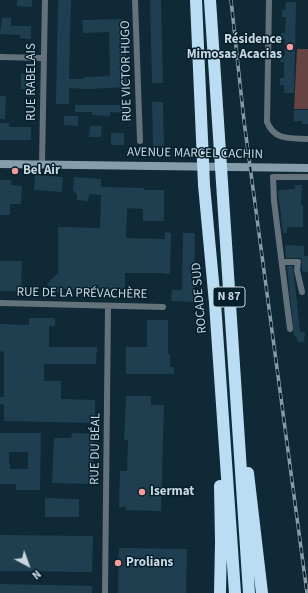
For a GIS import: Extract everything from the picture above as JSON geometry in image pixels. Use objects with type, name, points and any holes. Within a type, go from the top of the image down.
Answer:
[{"type":"highway","name":"ROCADE SUD","points":[[196,0],[204,185],[220,359],[235,593]]},
{"type":"highway","name":"N 87","points":[[210,0],[248,593]]},
{"type":"highway","points":[[220,359],[220,593]]},
{"type":"highway","points":[[234,372],[254,519],[262,593]]},
{"type":"street","name":"RUE RABELAIS","points":[[42,164],[44,0]]},
{"type":"street","name":"RUE VICTOR HUGO","points":[[134,0],[140,141]]},
{"type":"street","name":"AVENUE MARCEL CACHIN","points":[[269,0],[267,122],[270,130],[277,136],[308,139]]},
{"type":"street","points":[[0,57],[43,58]]},
{"type":"street","name":"AVENUE MARCEL CACHIN","points":[[0,164],[308,168]]},
{"type":"street","points":[[290,329],[274,201],[273,177],[308,178]]},
{"type":"street","points":[[282,262],[298,262],[297,270],[302,292]]},
{"type":"street","name":"RUE DE LA PRÉVACHÈRE","points":[[0,303],[163,307]]},
{"type":"street","name":"RUE DU BÉAL","points":[[105,593],[108,306]]},
{"type":"shaded area","points":[[297,49],[308,49],[308,109],[294,109]]},
{"type":"building","points":[[17,0],[32,0],[32,7],[17,6]]},
{"type":"building","points":[[58,0],[71,0],[69,79],[110,76],[109,32],[83,33],[82,20],[125,19],[127,87],[88,89],[69,88],[69,104],[56,104]]},
{"type":"building","points":[[150,0],[161,0],[163,83],[152,83]]},
{"type":"building","name":"Résidence Mimosas Acacias","points":[[286,2],[296,2],[294,93],[284,93],[284,85],[280,85],[280,78],[284,78],[284,62],[280,62],[281,56],[285,56],[285,39],[281,39],[281,33],[285,33],[286,17],[282,17],[282,10],[285,10]]},
{"type":"building","points":[[2,18],[11,18],[11,26],[31,26],[31,39],[20,38],[20,35],[0,34]]},
{"type":"building","points":[[21,74],[33,74],[32,89],[21,89]]},
{"type":"building","points":[[0,96],[6,96],[5,119],[0,119]]},
{"type":"building","points":[[152,102],[163,102],[164,146],[153,146]]},
{"type":"building","points":[[75,105],[130,105],[130,113],[110,112],[110,116],[92,115],[92,112],[75,112]]},
{"type":"building","points":[[294,110],[308,110],[308,124],[302,124],[302,121],[294,121]]},
{"type":"building","points":[[64,116],[78,116],[78,126],[64,125]]},
{"type":"building","points":[[0,123],[9,123],[9,127],[31,127],[31,140],[0,140]]},
{"type":"building","points":[[90,126],[102,126],[101,137],[89,137]]},
{"type":"building","points":[[111,133],[124,133],[124,145],[111,145]]},
{"type":"building","points":[[35,175],[63,177],[62,192],[34,190]]},
{"type":"building","points":[[74,177],[101,179],[101,187],[164,190],[164,221],[143,221],[143,209],[127,208],[126,238],[165,239],[165,232],[171,233],[170,274],[125,273],[125,290],[61,289],[61,292],[54,292],[47,284],[58,273],[58,227],[100,228],[101,195],[89,194],[88,201],[77,200],[77,195],[73,190]]},
{"type":"building","points":[[0,180],[11,180],[11,185],[22,186],[21,204],[10,204],[10,215],[0,215]]},
{"type":"building","points":[[295,185],[302,185],[301,205],[303,205],[303,227],[287,227],[287,233],[283,233],[278,191],[295,189]]},
{"type":"building","points":[[183,233],[195,233],[194,302],[171,301],[172,290],[182,290]]},
{"type":"building","points":[[285,245],[304,246],[304,256],[308,256],[308,272],[302,271],[301,258],[286,258]]},
{"type":"building","points":[[0,261],[22,261],[21,291],[0,291]]},
{"type":"building","points":[[287,266],[293,266],[300,332],[305,332],[304,342],[298,342],[296,336],[294,336]]},
{"type":"building","points":[[29,318],[55,318],[55,326],[49,326],[49,347],[97,347],[96,364],[44,364],[44,381],[61,381],[61,399],[95,400],[95,423],[4,421],[4,405],[0,404],[0,397],[4,397],[4,352],[0,351],[0,324],[29,325]]},
{"type":"building","points":[[147,320],[168,320],[168,354],[170,354],[170,367],[174,367],[174,374],[126,374],[126,347],[147,347]]},
{"type":"building","points":[[126,396],[151,396],[151,405],[164,405],[161,511],[126,510],[126,507],[119,507],[120,471],[127,471],[128,440],[124,440]]},
{"type":"building","points":[[0,433],[41,433],[40,490],[16,490],[16,484],[0,484]],"holes":[[[9,452],[28,452],[28,469],[10,469]]]},
{"type":"building","points":[[72,433],[94,434],[93,484],[52,483],[54,438],[71,438]]},
{"type":"building","points":[[45,498],[79,499],[79,517],[45,517]]},
{"type":"building","points":[[0,535],[93,536],[92,572],[0,571]]},
{"type":"building","points":[[119,548],[187,549],[186,593],[118,593]]},
{"type":"building","points":[[0,584],[92,586],[92,593],[0,593]]},
{"type":"railway","points":[[231,0],[244,121],[307,593]]},
{"type":"place","name":"Résidence Mimosas Acacias","points":[[290,47]]},
{"type":"place","name":"Bel Air","points":[[15,171]]},
{"type":"place","name":"Isermat","points":[[142,492]]},
{"type":"place","name":"Prolians","points":[[118,563]]}]
